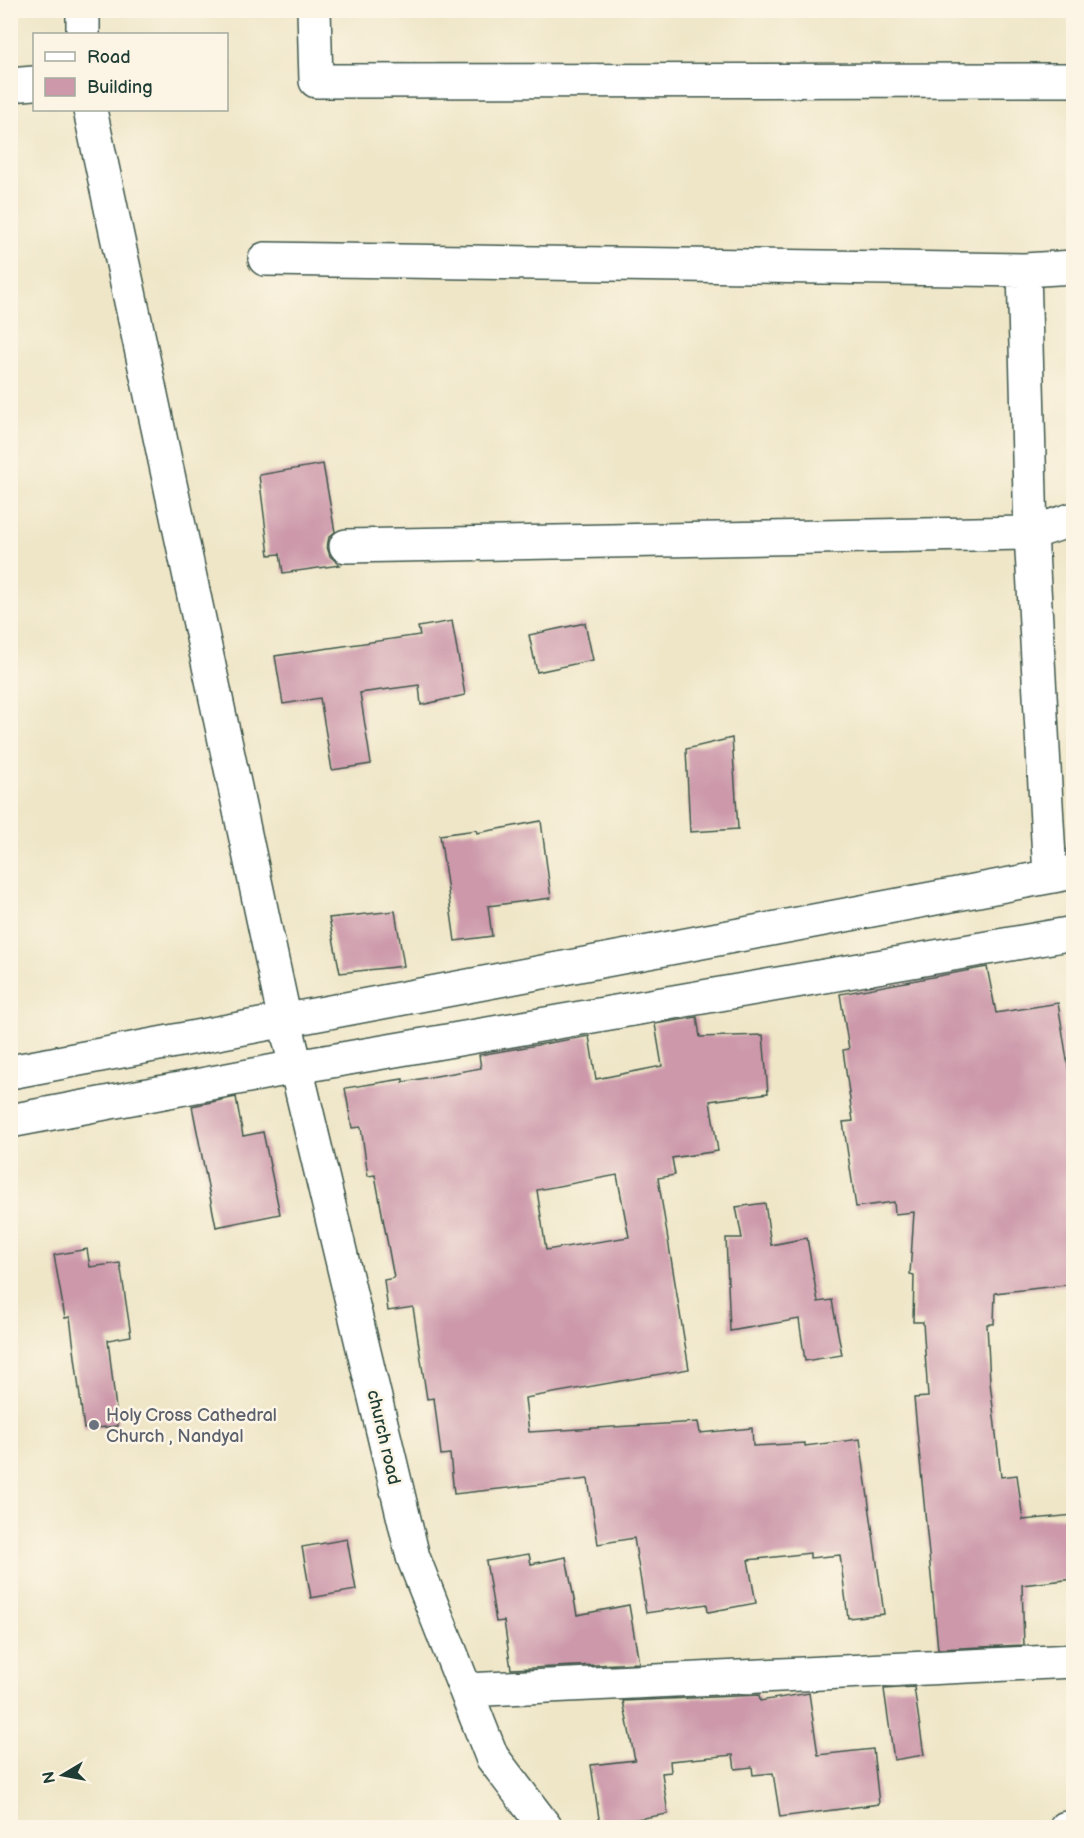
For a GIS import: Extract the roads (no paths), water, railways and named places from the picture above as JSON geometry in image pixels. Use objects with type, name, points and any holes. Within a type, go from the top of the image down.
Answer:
[{"type":"street","points":[[83,10],[83,33]]},
{"type":"street","points":[[314,10],[316,81],[1074,80]]},
{"type":"street","points":[[10,85],[33,83]]},
{"type":"street","name":"church road","points":[[90,111],[285,1021],[413,1557],[492,1757],[546,1827]]},
{"type":"street","points":[[265,259],[1024,270],[1074,267]]},
{"type":"street","points":[[10,1072],[1062,874],[1031,533],[1024,270]]},
{"type":"street","points":[[346,546],[1031,533],[1074,519]]},
{"type":"street","points":[[10,1121],[296,1067],[1074,933]]},
{"type":"street","points":[[466,1690],[1074,1661]]},
{"type":"street","points":[[1066,1827],[1074,1827]]},
{"type":"place","name":"Holy Cross Cathedral Church , Nandyal","points":[[94,1425]]}]
